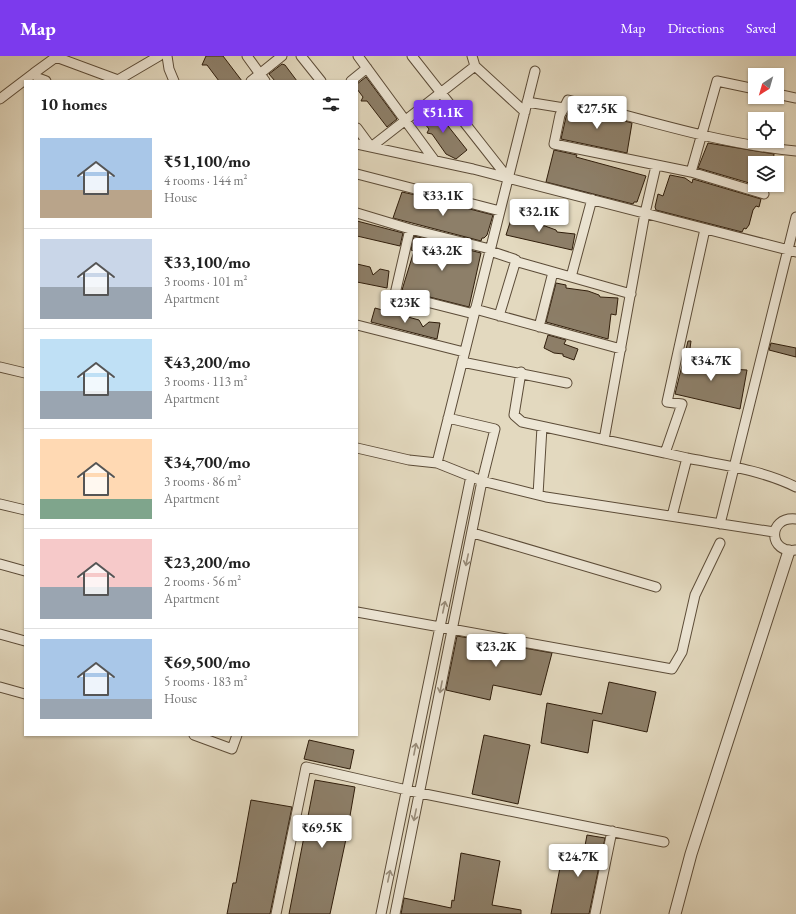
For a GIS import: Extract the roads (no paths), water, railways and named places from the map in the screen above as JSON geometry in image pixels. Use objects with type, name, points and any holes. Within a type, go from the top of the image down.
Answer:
[{"type":"street","points":[[25,80],[57,56],[117,80],[159,56]]},
{"type":"street","points":[[167,56],[169,69],[174,80]]},
{"type":"street","points":[[247,56],[263,77],[282,56]]},
{"type":"street","points":[[301,56],[320,80]]},
{"type":"street","points":[[358,56],[435,161]]},
{"type":"street","points":[[412,56],[508,178]]},
{"type":"street","points":[[472,56],[475,66],[525,112]]},
{"type":"street","points":[[371,147],[397,125],[406,121],[440,92],[475,66]]},
{"type":"street","points":[[352,80],[367,68]]},
{"type":"street","points":[[437,463],[535,71]]},
{"type":"street","points":[[34,73],[38,78],[43,80]]},
{"type":"street","points":[[0,99],[24,81]]},
{"type":"street","points":[[691,172],[717,81],[748,88]]},
{"type":"street","points":[[784,95],[796,98]]},
{"type":"street","points":[[764,194],[691,172],[554,144],[560,115],[568,100],[702,134],[774,149],[796,151]]},
{"type":"street","points":[[527,102],[564,108]]},
{"type":"street","points":[[358,129],[371,147]]},
{"type":"street","points":[[358,144],[508,178],[792,251]]},
{"type":"street","points":[[604,440],[656,166]]},
{"type":"street","points":[[358,174],[500,211]]},
{"type":"street","points":[[571,277],[592,200]]},
{"type":"street","points":[[358,213],[490,250],[553,272],[631,294]]},
{"type":"street","points":[[720,524],[734,466],[792,251],[796,217]]},
{"type":"street","points":[[410,229],[395,294],[499,316],[621,349]]},
{"type":"street","points":[[665,453],[682,404],[667,402],[705,229]]},
{"type":"street","points":[[499,316],[516,260]]},
{"type":"street","points":[[539,327],[553,272]]},
{"type":"street","points":[[358,325],[464,352]]},
{"type":"street","points":[[462,362],[521,372],[567,383]]},
{"type":"street","points":[[0,367],[24,373]]},
{"type":"street","points":[[521,372],[514,415],[522,422],[687,458],[734,466],[787,482],[796,487]]},
{"type":"street","points":[[394,914],[420,793],[452,628],[473,533],[482,481],[495,429],[448,418]]},
{"type":"street","points":[[538,495],[542,427]]},
{"type":"street","points":[[358,448],[409,460],[437,463],[482,481],[538,495],[774,532]]},
{"type":"street","points":[[672,516],[687,458]]},
{"type":"street","points":[[381,914],[471,476]]},
{"type":"street","points":[[0,504],[24,510]]},
{"type":"street","points":[[675,914],[691,854],[792,551],[778,545],[774,532],[780,522],[786,519],[796,519]]},
{"type":"street","points":[[473,533],[656,587]]},
{"type":"street","points":[[358,612],[672,669],[682,652],[695,595],[720,544]]},
{"type":"street","points":[[0,564],[24,571]]},
{"type":"street","points":[[0,634],[24,641]]},
{"type":"street","points":[[0,687],[24,694]]},
{"type":"street","points":[[197,736],[232,749],[237,736]]},
{"type":"street","points":[[276,914],[306,767],[420,793],[664,842]]},
{"type":"street","points":[[595,914],[612,831]]}]
